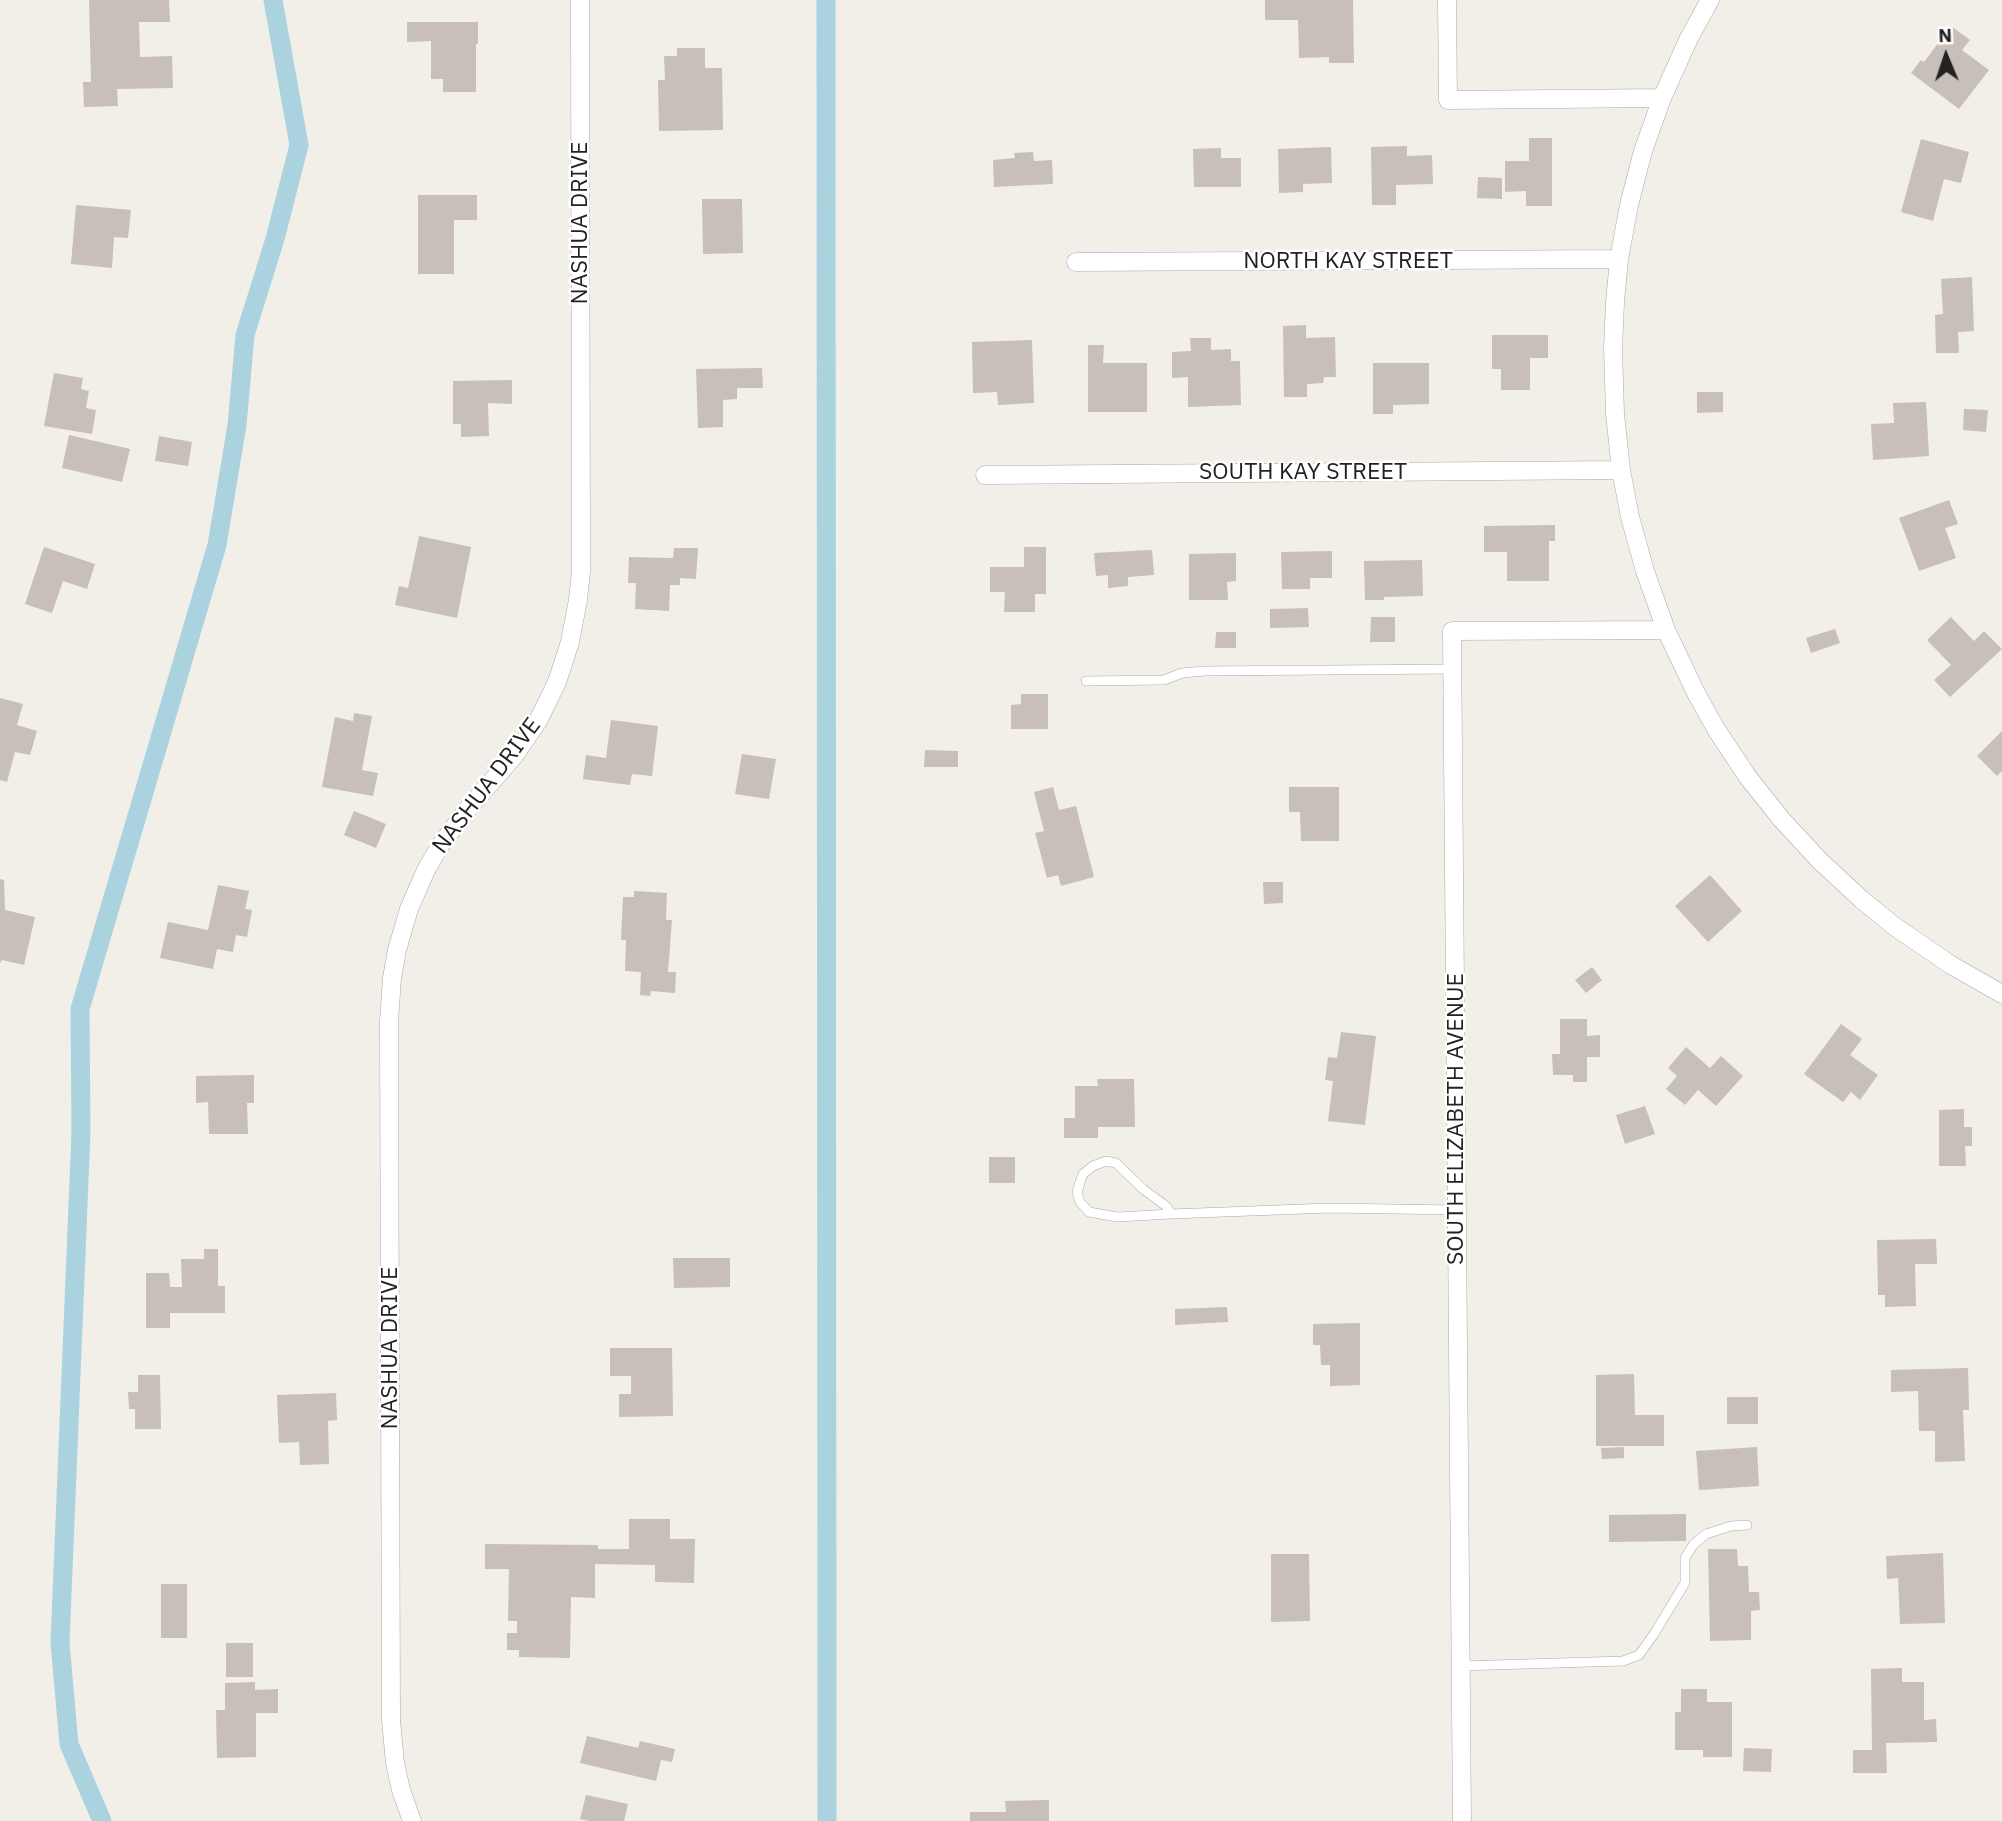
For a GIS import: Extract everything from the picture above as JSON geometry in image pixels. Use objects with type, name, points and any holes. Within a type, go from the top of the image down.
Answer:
[{"type":"street","name":"NASHUA DRIVE","points":[[412,1821],[399,1781],[391,1720],[389,1021],[392,978],[409,909],[426,870],[466,811],[514,756],[538,721],[570,642],[581,571],[580,0]]},
{"type":"street","points":[[1447,0],[1448,100],[1662,99]]},
{"type":"street","points":[[1710,0],[1689,38],[1643,151],[1619,259],[1613,358],[1615,414],[1621,470],[1630,517],[1645,571],[1666,630],[1696,693],[1747,776],[1782,820],[1819,861],[1904,934],[2002,994]]},
{"type":"street","name":"NORTH KAY STREET","points":[[1076,262],[1619,259]]},
{"type":"street","name":"SOUTH KAY STREET","points":[[985,475],[1621,470]]},
{"type":"street","name":"SOUTH ELIZABETH AVENUE","points":[[1462,1821],[1452,631],[1666,630]]},
{"type":"lane","points":[[1086,681],[1164,680],[1205,671],[1452,669]]},
{"type":"lane","points":[[1171,1214],[1166,1206],[1143,1189],[1116,1163],[1106,1161],[1083,1174],[1077,1193],[1080,1202],[1089,1212],[1117,1217],[1330,1208],[1457,1210]]},
{"type":"lane","points":[[1461,1665],[1623,1661],[1639,1655],[1685,1583],[1685,1558],[1693,1545],[1706,1534],[1747,1525]]},
{"type":"building","points":[[89,0],[169,0],[170,22],[139,22],[140,57],[172,56],[173,88],[117,89],[118,106],[84,107],[83,82],[91,82]]},
{"type":"building","points":[[1265,0],[1353,0],[1354,63],[1329,63],[1329,57],[1299,58],[1298,20],[1265,20]]},
{"type":"building","points":[[407,22],[478,22],[476,92],[443,92],[443,79],[431,79],[431,41],[407,42]]},
{"type":"building","points":[[1951,26],[1970,40],[1962,50],[1989,70],[1959,109],[1911,73],[1921,60],[1924,62]]},
{"type":"building","points":[[677,48],[705,48],[705,68],[722,68],[723,130],[659,131],[658,80],[665,80],[664,56],[677,56]]},
{"type":"building","points":[[1529,138],[1552,138],[1552,206],[1526,206],[1526,191],[1505,192],[1505,161],[1529,161]]},
{"type":"building","points":[[1921,139],[1969,152],[1961,183],[1944,179],[1933,221],[1901,212]]},
{"type":"building","points":[[1407,146],[1407,156],[1432,155],[1433,184],[1396,185],[1396,205],[1372,205],[1371,147]]},
{"type":"building","points":[[1331,147],[1332,183],[1303,184],[1303,192],[1279,193],[1278,149]]},
{"type":"building","points":[[1221,148],[1221,158],[1241,158],[1241,187],[1194,187],[1193,149]]},
{"type":"building","points":[[1033,152],[1034,161],[1052,160],[1053,184],[994,187],[993,160],[1015,158],[1014,153]]},
{"type":"building","points":[[1478,177],[1502,178],[1502,199],[1477,198]]},
{"type":"building","points":[[418,195],[477,195],[477,220],[454,220],[454,274],[418,274]]},
{"type":"building","points":[[702,199],[742,199],[743,253],[703,254]]},
{"type":"building","points":[[76,205],[131,210],[128,238],[114,237],[112,268],[71,264]]},
{"type":"building","points":[[1972,277],[1974,331],[1958,332],[1959,353],[1936,353],[1935,315],[1943,314],[1941,279]]},
{"type":"building","points":[[1306,325],[1306,338],[1335,337],[1336,377],[1324,377],[1323,383],[1307,384],[1307,397],[1284,397],[1283,326]]},
{"type":"building","points":[[1492,335],[1548,335],[1548,358],[1530,358],[1530,390],[1501,390],[1501,369],[1492,369]]},
{"type":"building","points":[[1190,338],[1211,338],[1211,350],[1231,349],[1231,361],[1240,361],[1241,405],[1188,407],[1188,377],[1172,378],[1172,352],[1191,351]]},
{"type":"building","points":[[1032,340],[1034,403],[998,405],[997,392],[973,393],[972,342]]},
{"type":"building","points":[[1088,345],[1104,345],[1103,363],[1147,363],[1147,412],[1088,412]]},
{"type":"building","points":[[1373,363],[1429,363],[1429,404],[1393,405],[1393,414],[1373,414]]},
{"type":"building","points":[[762,368],[763,388],[737,388],[737,399],[723,400],[723,427],[698,428],[696,369]]},
{"type":"building","points":[[54,373],[83,378],[81,389],[89,391],[86,408],[96,410],[92,434],[44,426]]},
{"type":"building","points":[[512,380],[512,404],[488,403],[489,436],[461,437],[461,424],[453,424],[453,381]]},
{"type":"building","points":[[1697,392],[1723,392],[1723,412],[1697,413]]},
{"type":"building","points":[[1926,402],[1929,456],[1873,460],[1871,424],[1894,423],[1893,403]]},
{"type":"building","points":[[1964,409],[1988,410],[1986,432],[1963,430]]},
{"type":"building","points":[[69,435],[130,449],[122,482],[62,468]]},
{"type":"building","points":[[159,436],[192,442],[188,466],[155,461]]},
{"type":"building","points":[[1949,500],[1958,524],[1945,528],[1956,558],[1919,571],[1899,518]]},
{"type":"building","points":[[1555,525],[1555,541],[1549,541],[1549,581],[1507,581],[1507,552],[1484,552],[1484,526]]},
{"type":"building","points":[[419,536],[471,547],[457,618],[395,605],[399,586],[408,588]]},
{"type":"building","points":[[44,547],[95,564],[87,589],[63,581],[52,613],[25,604]]},
{"type":"building","points":[[1024,547],[1046,547],[1046,594],[1035,594],[1035,612],[1004,612],[1005,592],[990,592],[990,567],[1024,567]]},
{"type":"building","points":[[674,548],[698,548],[696,579],[680,578],[680,585],[670,585],[669,611],[635,609],[636,583],[628,583],[629,557],[673,558]]},
{"type":"building","points":[[1152,550],[1154,575],[1128,577],[1128,586],[1108,588],[1108,575],[1096,576],[1094,553]]},
{"type":"building","points":[[1332,551],[1332,578],[1310,578],[1310,589],[1282,589],[1281,552]]},
{"type":"building","points":[[1236,553],[1236,581],[1227,582],[1228,600],[1189,600],[1189,554]]},
{"type":"building","points":[[1422,560],[1423,596],[1365,600],[1364,561]]},
{"type":"building","points":[[1308,608],[1309,627],[1270,628],[1270,609]]},
{"type":"building","points":[[1371,617],[1395,617],[1395,642],[1370,642]]},
{"type":"building","points":[[1951,617],[1974,641],[1984,631],[2002,649],[1950,697],[1934,680],[1951,665],[1927,640]]},
{"type":"building","points":[[1835,629],[1840,643],[1811,653],[1806,638]]},
{"type":"building","points":[[1216,632],[1236,632],[1236,648],[1215,648]]},
{"type":"building","points":[[1021,694],[1048,694],[1048,729],[1011,729],[1011,705],[1021,704]]},
{"type":"building","points":[[0,698],[23,704],[17,725],[37,731],[30,755],[15,752],[7,782],[0,780]]},
{"type":"building","points":[[354,713],[372,716],[362,770],[378,773],[373,796],[322,787],[335,717],[353,721]]},
{"type":"building","points":[[611,720],[658,726],[652,776],[632,774],[630,785],[583,779],[586,755],[606,758]]},
{"type":"building","points":[[2002,731],[2002,771],[1997,776],[1977,756]]},
{"type":"building","points":[[925,750],[958,751],[958,767],[924,767]]},
{"type":"building","points":[[742,754],[776,759],[769,799],[735,794]]},
{"type":"building","points":[[1053,787],[1059,810],[1076,806],[1094,877],[1061,886],[1058,875],[1047,878],[1035,833],[1044,831],[1034,792]]},
{"type":"building","points":[[1289,787],[1339,787],[1339,841],[1301,841],[1300,812],[1289,812]]},
{"type":"building","points":[[354,811],[386,824],[376,848],[344,835]]},
{"type":"building","points":[[1710,875],[1742,911],[1708,942],[1675,906]]},
{"type":"building","points":[[0,879],[4,880],[5,910],[35,917],[24,965],[2,960],[0,963]]},
{"type":"building","points":[[1263,882],[1283,882],[1283,903],[1264,904]]},
{"type":"building","points":[[218,885],[249,891],[245,909],[252,910],[247,937],[236,935],[233,952],[217,949],[213,969],[160,958],[168,922],[208,930]]},
{"type":"building","points":[[634,891],[667,893],[666,920],[672,920],[668,972],[676,972],[675,993],[651,991],[650,996],[640,995],[641,972],[625,971],[626,940],[621,940],[623,897],[634,897]]},
{"type":"building","points":[[1592,967],[1602,980],[1586,993],[1575,980]]},
{"type":"building","points":[[1560,1019],[1587,1019],[1587,1036],[1600,1035],[1600,1057],[1587,1057],[1587,1082],[1573,1082],[1573,1075],[1553,1075],[1552,1054],[1560,1054]]},
{"type":"building","points":[[1841,1024],[1862,1039],[1850,1055],[1878,1075],[1860,1100],[1851,1092],[1843,1102],[1804,1074]]},
{"type":"building","points":[[1341,1032],[1376,1036],[1365,1125],[1328,1121],[1333,1081],[1325,1080],[1328,1057],[1337,1058]]},
{"type":"building","points":[[1686,1047],[1710,1068],[1721,1056],[1743,1076],[1716,1106],[1698,1090],[1685,1105],[1666,1089],[1677,1076],[1668,1068]]},
{"type":"building","points":[[254,1075],[254,1103],[247,1103],[248,1134],[209,1134],[208,1102],[196,1103],[196,1076]]},
{"type":"building","points":[[1097,1079],[1134,1079],[1135,1127],[1098,1127],[1098,1138],[1064,1138],[1064,1118],[1075,1118],[1075,1086],[1098,1086]]},
{"type":"building","points":[[1645,1106],[1655,1134],[1625,1144],[1616,1115]]},
{"type":"building","points":[[1964,1109],[1964,1127],[1972,1127],[1972,1146],[1965,1146],[1966,1166],[1939,1166],[1939,1110]]},
{"type":"building","points":[[989,1157],[1015,1157],[1015,1183],[989,1183]]},
{"type":"building","points":[[1936,1239],[1937,1264],[1915,1264],[1916,1306],[1885,1307],[1885,1295],[1878,1295],[1877,1240]]},
{"type":"building","points":[[204,1249],[218,1249],[218,1286],[225,1286],[225,1313],[170,1313],[170,1328],[146,1328],[146,1273],[169,1273],[170,1287],[182,1287],[181,1259],[204,1259]]},
{"type":"building","points":[[673,1258],[730,1258],[730,1287],[674,1288]]},
{"type":"building","points":[[1227,1307],[1228,1322],[1175,1325],[1175,1309]]},
{"type":"building","points":[[1360,1323],[1360,1385],[1330,1386],[1330,1365],[1321,1365],[1320,1345],[1313,1345],[1313,1324]]},
{"type":"building","points":[[610,1348],[672,1348],[673,1416],[619,1417],[619,1394],[631,1394],[631,1376],[610,1376]]},
{"type":"building","points":[[1968,1368],[1969,1410],[1963,1410],[1965,1461],[1935,1462],[1935,1431],[1919,1431],[1918,1391],[1891,1392],[1891,1370]]},
{"type":"building","points":[[1634,1374],[1635,1415],[1664,1415],[1664,1446],[1596,1446],[1596,1375]]},
{"type":"building","points":[[138,1375],[160,1375],[161,1429],[135,1429],[135,1409],[129,1409],[128,1392],[138,1392]]},
{"type":"building","points":[[336,1393],[337,1420],[328,1421],[329,1464],[300,1465],[299,1442],[279,1443],[277,1395]]},
{"type":"building","points":[[1727,1397],[1758,1397],[1758,1424],[1727,1424]]},
{"type":"building","points":[[1624,1447],[1624,1458],[1602,1459],[1601,1448]]},
{"type":"building","points":[[1757,1447],[1759,1486],[1699,1490],[1696,1451]]},
{"type":"building","points":[[1686,1514],[1686,1541],[1609,1542],[1609,1515]]},
{"type":"building","points":[[629,1519],[670,1519],[670,1539],[695,1539],[694,1583],[655,1582],[655,1565],[595,1564],[595,1598],[571,1597],[570,1658],[519,1657],[519,1650],[507,1650],[507,1633],[517,1633],[517,1621],[508,1621],[509,1569],[485,1569],[485,1544],[598,1545],[598,1549],[629,1549]]},
{"type":"building","points":[[1708,1549],[1737,1549],[1738,1566],[1748,1566],[1749,1592],[1759,1592],[1760,1610],[1751,1611],[1751,1640],[1710,1641]]},
{"type":"building","points":[[1943,1553],[1945,1623],[1900,1624],[1898,1578],[1887,1579],[1886,1556]]},
{"type":"building","points":[[1271,1554],[1309,1554],[1310,1621],[1271,1622]]},
{"type":"building","points":[[161,1584],[187,1584],[187,1638],[161,1638]]},
{"type":"building","points":[[226,1643],[253,1643],[253,1677],[226,1677]]},
{"type":"building","points":[[1902,1668],[1902,1682],[1924,1682],[1924,1720],[1936,1719],[1937,1742],[1886,1743],[1887,1773],[1853,1773],[1853,1750],[1872,1750],[1871,1669]]},
{"type":"building","points":[[255,1682],[255,1690],[278,1689],[278,1713],[256,1713],[256,1757],[217,1758],[216,1710],[225,1710],[225,1683]]},
{"type":"building","points":[[1681,1689],[1707,1689],[1707,1702],[1732,1702],[1732,1757],[1703,1757],[1703,1750],[1675,1750],[1675,1712],[1681,1712]]},
{"type":"building","points":[[587,1736],[638,1748],[640,1741],[675,1749],[672,1762],[661,1760],[656,1781],[580,1763]]},
{"type":"building","points":[[1744,1748],[1772,1749],[1771,1772],[1743,1771]]},
{"type":"building","points":[[586,1795],[628,1804],[624,1821],[580,1819]]},
{"type":"building","points":[[1049,1800],[1049,1821],[970,1821],[970,1812],[1006,1812],[1005,1801]]},
{"type":"waterway","points":[[102,1821],[69,1744],[60,1643],[81,1132],[80,1009],[217,545],[237,425],[245,335],[275,239],[299,145],[273,0]]},
{"type":"waterway","points":[[826,0],[827,1821]]}]
